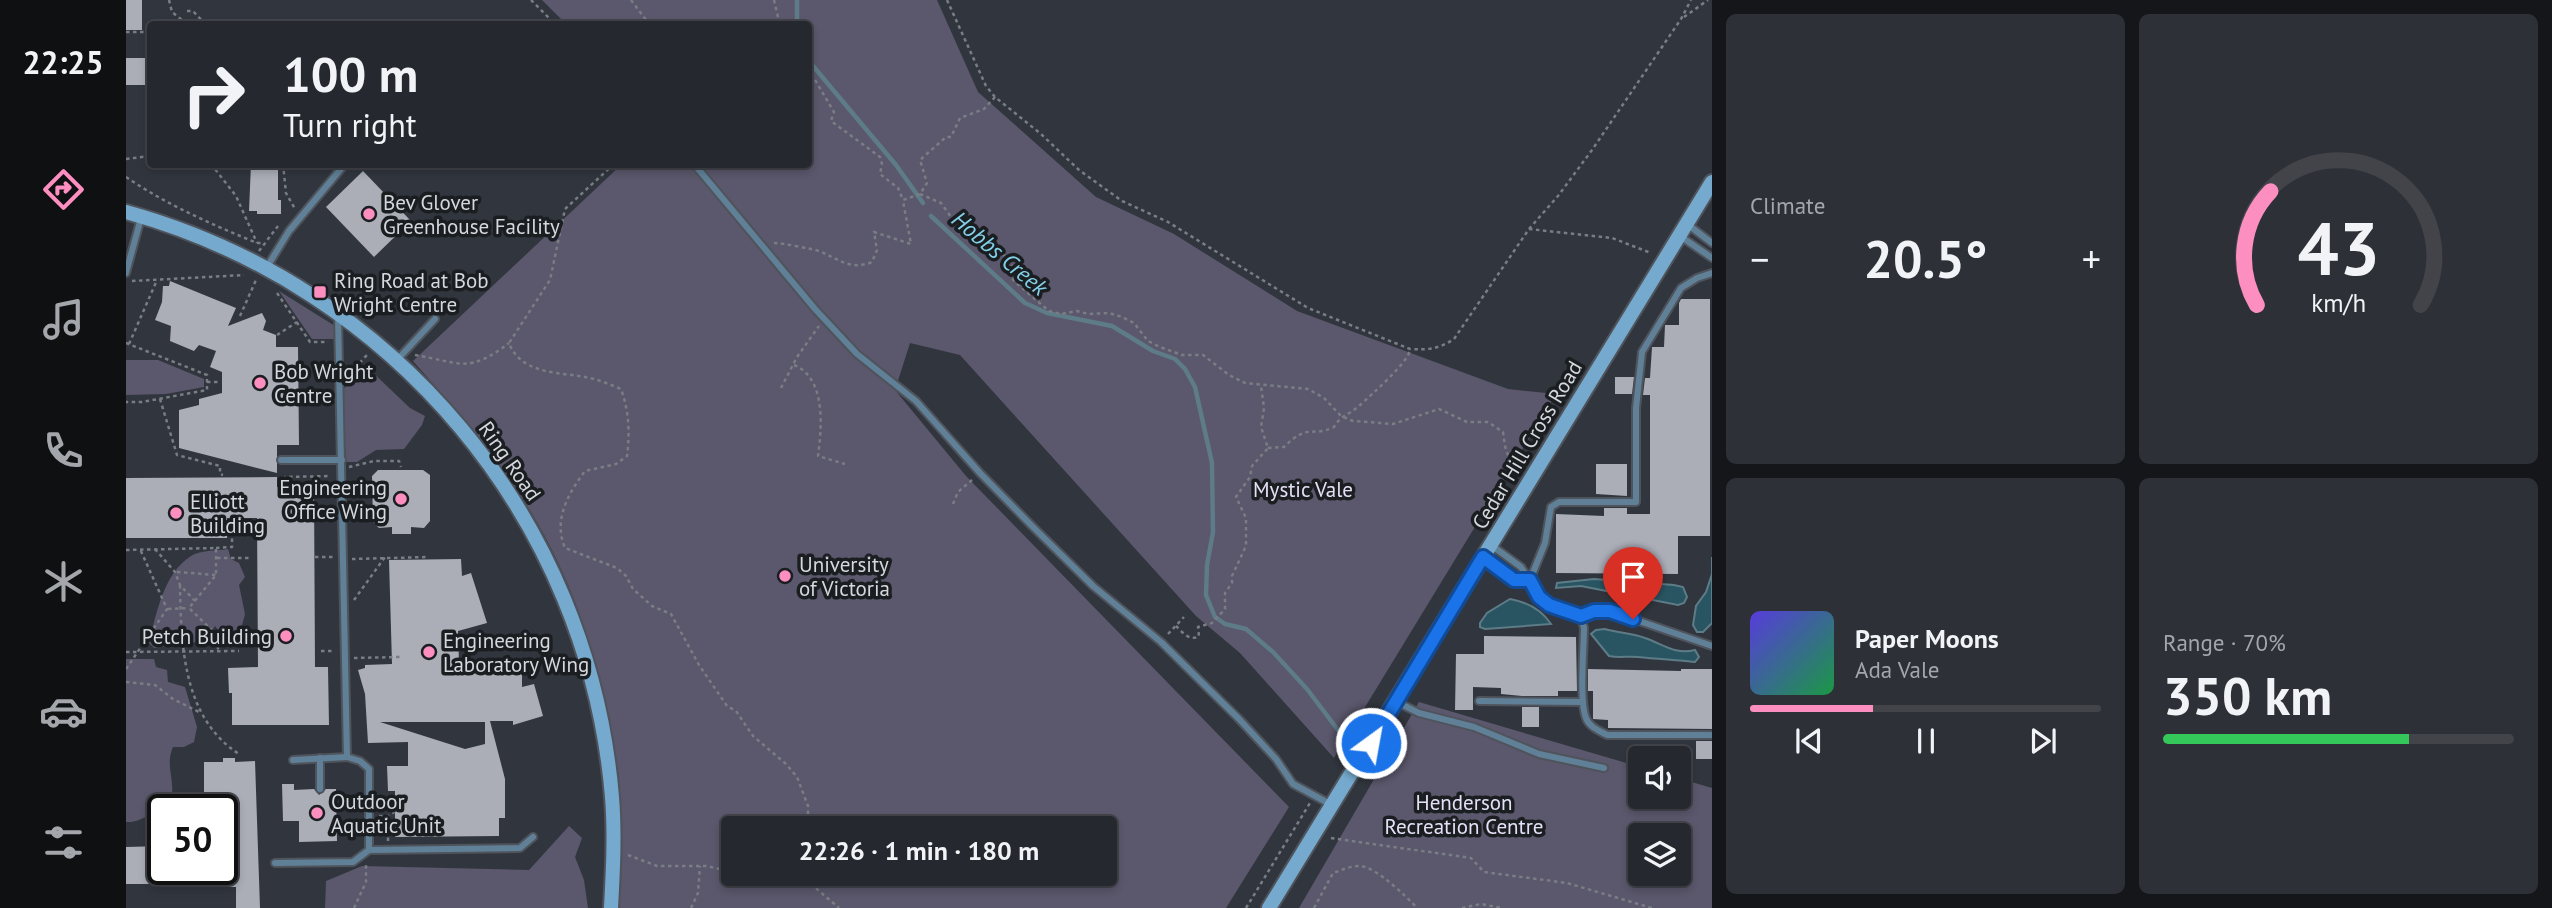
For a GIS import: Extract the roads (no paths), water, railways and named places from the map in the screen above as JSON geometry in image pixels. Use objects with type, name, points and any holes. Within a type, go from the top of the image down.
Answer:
[{"type":"street","name":"Cedar Hill Cross Road","points":[[1269,908],[1712,182]]},
{"type":"street","name":"Ring Road","points":[[126,212],[200,236],[338,311],[401,357],[498,476],[534,534],[556,579],[578,634],[598,704],[612,797],[614,850],[611,908]]},
{"type":"lane","points":[[262,271],[289,231],[342,168]]},
{"type":"lane","points":[[697,168],[738,219],[765,246],[857,354],[916,401],[980,473],[1093,586],[1161,642],[1276,759],[1293,784],[1332,804]]},
{"type":"lane","points":[[126,273],[142,216]]},
{"type":"lane","points":[[1683,230],[1712,243]]},
{"type":"lane","points":[[1683,230],[1712,258]]},
{"type":"lane","points":[[1530,580],[1545,543],[1551,507],[1559,502],[1636,502],[1636,408],[1642,352],[1681,288],[1712,273]]},
{"type":"lane","points":[[338,311],[347,757]]},
{"type":"lane","points":[[401,357],[435,319]]},
{"type":"lane","points":[[281,460],[342,460]]},
{"type":"lane","points":[[1487,551],[1514,580],[1530,580]]},
{"type":"lane","points":[[1487,551],[1521,567],[1539,597],[1549,605],[1581,616],[1594,611],[1610,611],[1712,646]]},
{"type":"lane","points":[[1581,616],[1584,628],[1583,702],[1586,719],[1594,728],[1607,735],[1712,735]]},
{"type":"lane","points":[[1479,701],[1583,702]]},
{"type":"lane","points":[[1397,702],[1419,713],[1474,727],[1539,754],[1604,768]]},
{"type":"lane","points":[[293,760],[347,757],[360,761],[369,769],[366,853]]},
{"type":"lane","points":[[320,758],[320,789]]},
{"type":"lane","points":[[275,863],[353,862],[366,853],[388,850],[520,848],[533,837]]},
{"type":"water","points":[[1712,574],[1712,623],[1703,632],[1697,632],[1693,625],[1696,606],[1706,592]]},
{"type":"water","points":[[1594,579],[1674,585],[1683,587],[1687,597],[1684,603],[1678,605],[1581,586],[1556,588],[1557,583]]},
{"type":"water","points":[[1510,599],[1533,607],[1551,624],[1485,629],[1480,627],[1487,613]]},
{"type":"water","points":[[1605,629],[1640,636],[1675,650],[1695,650],[1699,657],[1695,662],[1609,656],[1591,634]]},
{"type":"waterway","name":"Hobbs Creek","points":[[797,0],[797,21]]},
{"type":"waterway","name":"Hobbs Creek","points":[[812,65],[896,165],[923,203]]},
{"type":"waterway","name":"Hobbs Creek","points":[[931,216],[1025,303],[1047,313],[1112,326],[1153,351],[1175,359],[1185,369],[1195,387],[1212,463],[1213,532],[1207,565],[1206,595],[1215,617],[1225,624],[1246,629],[1273,652],[1307,689],[1338,730]]},
{"type":"place","name":"Bev Glover Greenhouse Facility","points":[[369,214]]},
{"type":"place","name":"Ring Road at Bob Wright Centre","points":[[320,292]]},
{"type":"place","name":"Bob Wright Centre","points":[[260,383]]},
{"type":"place","name":"Engineering Office Wing","points":[[401,499]]},
{"type":"place","name":"Elliott Building","points":[[176,513]]},
{"type":"place","name":"University of Victoria","points":[[785,576]]},
{"type":"place","name":"Petch Building","points":[[286,636]]},
{"type":"place","name":"Engineering Laboratory Wing","points":[[429,652]]},
{"type":"place","name":"Outdoor Aquatic Unit","points":[[317,813]]},
{"type":"park label","name":"Mystic Vale","points":[[1303,489]]},
{"type":"park label","name":"Henderson Recreation Centre","points":[[1464,814]]}]
